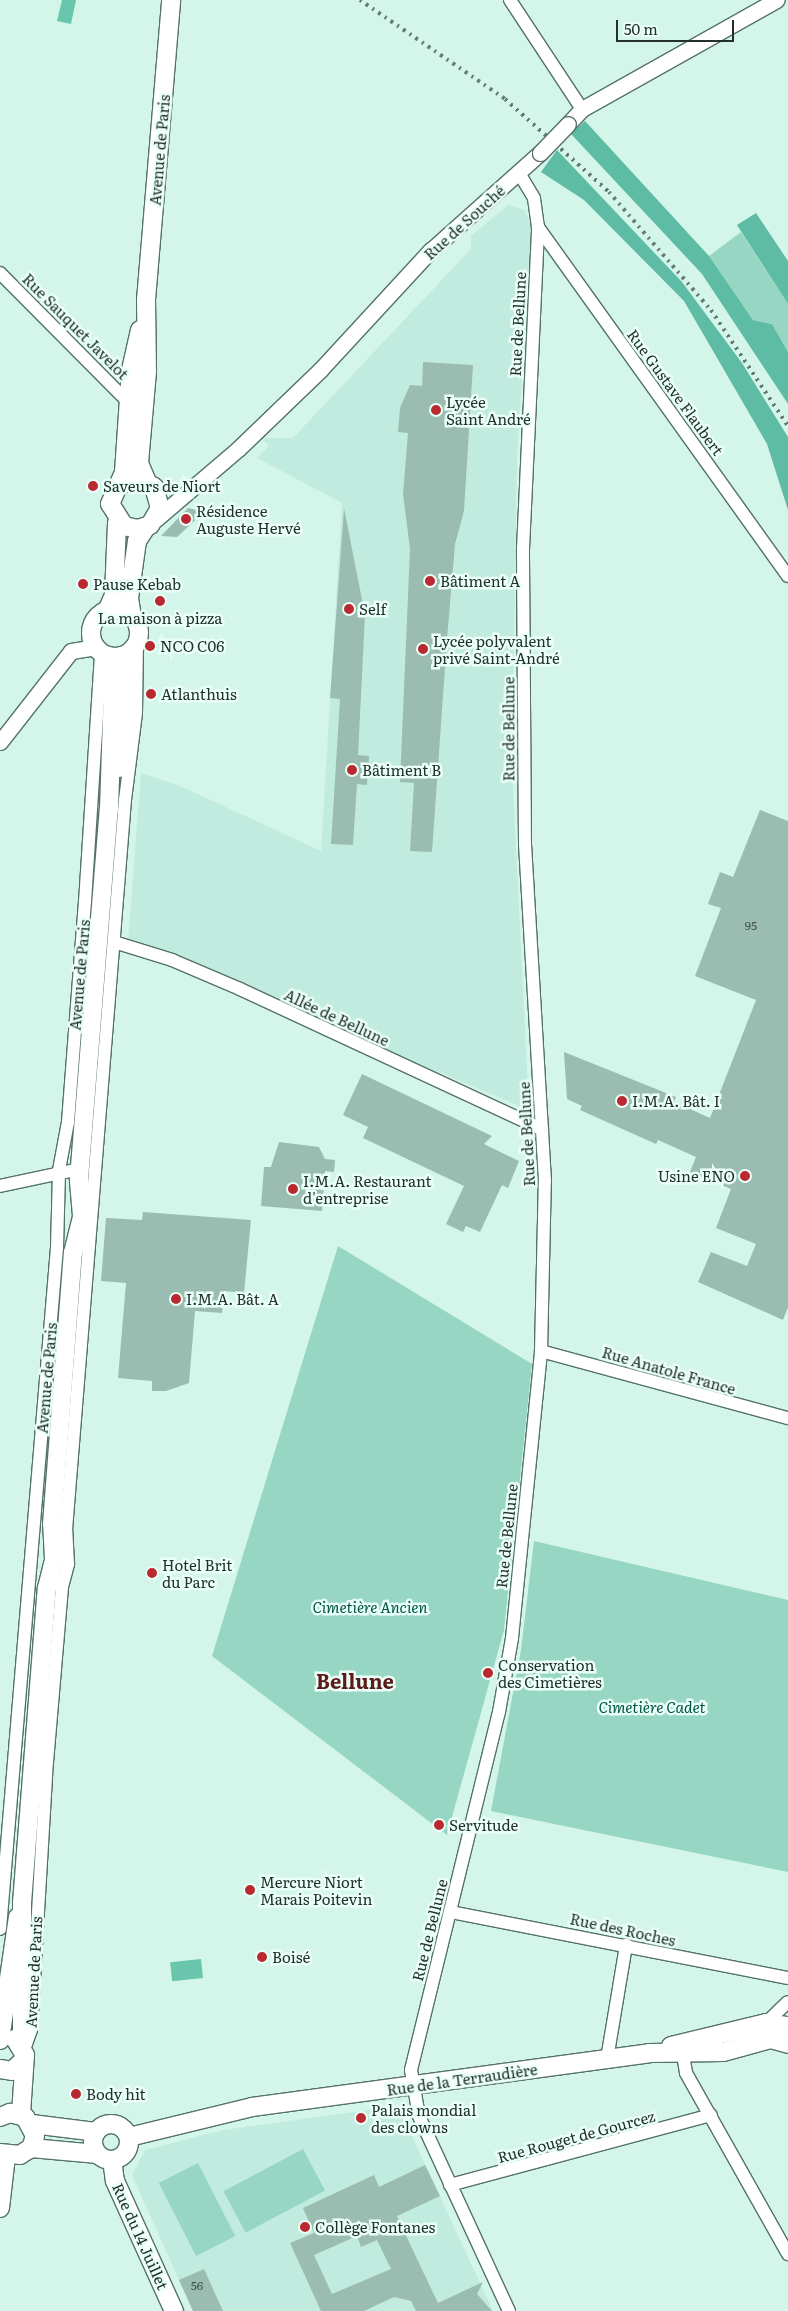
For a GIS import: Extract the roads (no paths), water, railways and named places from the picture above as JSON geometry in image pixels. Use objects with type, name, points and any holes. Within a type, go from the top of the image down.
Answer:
[{"type":"main road","name":"Avenue de Paris","points":[[119,485],[128,403],[146,300],[171,0]]},
{"type":"main road","name":"Avenue de Paris","points":[[146,300],[147,371],[139,463],[152,487]]},
{"type":"main road","points":[[131,479],[152,487],[160,504],[151,523],[136,541],[129,598],[132,617],[138,626],[134,646],[104,652],[92,626],[107,611],[114,595],[117,522],[110,504],[119,485],[131,479]]},
{"type":"main road","points":[[117,522],[132,529],[151,523]]},
{"type":"main road","points":[[107,611],[120,610],[132,617]]},
{"type":"main road","name":"Avenue de Paris","points":[[31,2148],[26,2119],[22,1903],[47,1588],[54,1559],[52,1519],[73,1253],[82,1216],[80,1174],[106,841],[116,809],[134,646]]},
{"type":"main road","name":"Avenue de Paris","points":[[104,652],[116,809]]},
{"type":"main road","name":"Avenue de Paris","points":[[0,2040],[12,1940],[22,1903]]},
{"type":"main road","points":[[775,2035],[788,2026]]},
{"type":"main road","name":"Rue de la Terraudière","points":[[128,2137],[252,2107],[775,2035]]},
{"type":"main road","name":"Rue de la Terraudière","points":[[649,2053],[723,2052],[775,2035]]},
{"type":"main road","points":[[0,2040],[15,2039],[24,2052],[12,2071],[0,2069]]},
{"type":"main road","points":[[0,2117],[26,2119],[96,2132],[117,2125],[128,2137],[126,2152],[105,2157],[31,2148],[20,2156],[3,2154],[0,2208]]},
{"type":"main road","points":[[96,2132],[93,2141],[105,2157]]},
{"type":"main road","name":"Rue du 14 Juillet","points":[[105,2157],[174,2311]]},
{"type":"street","points":[[510,0],[582,109]]},
{"type":"street","name":"Rue de Souché","points":[[151,523],[190,492],[320,369],[430,251],[519,173],[582,109],[776,0]]},
{"type":"street","name":"Rue de Bellune","points":[[509,2311],[419,2116],[412,2086],[412,2061],[499,1712],[512,1638],[541,1351],[542,1129],[524,844],[523,597],[524,454],[538,227],[534,198],[519,173]]},
{"type":"street","name":"Rue Gustave Flaubert","points":[[538,227],[788,576]]},
{"type":"street","name":"Rue Sauquet Javelot","points":[[0,272],[128,403]]},
{"type":"street","points":[[152,487],[190,492]]},
{"type":"street","points":[[0,742],[70,651],[104,652]]},
{"type":"street","name":"Avenue de Paris","points":[[0,1929],[57,1248],[59,1170],[68,1122],[104,652]]},
{"type":"street","name":"Avenue de Paris","points":[[24,2052],[31,2030],[46,1774],[62,1587],[68,1564],[69,1499],[113,966],[116,809]]},
{"type":"street","points":[[91,827],[97,840],[106,841]]},
{"type":"street","name":"Allée de Bellune","points":[[114,942],[172,960],[542,1129]]},
{"type":"street","name":"Avenue de Paris","points":[[95,992],[113,966]]},
{"type":"street","points":[[0,1186],[59,1170],[80,1174]]},
{"type":"street","name":"Rue Anatole France","points":[[541,1351],[788,1418]]},
{"type":"street","points":[[52,1519],[69,1499]]},
{"type":"street","points":[[32,1785],[46,1774]]},
{"type":"street","name":"Avenue de Paris","points":[[25,1869],[38,1894]]},
{"type":"street","name":"Rue des Roches","points":[[450,1912],[788,1978]]},
{"type":"street","points":[[607,2059],[626,1945]]},
{"type":"street","name":"Rue de la Terraudière","points":[[775,2035],[788,2002]]},
{"type":"street","points":[[683,2054],[686,2073],[788,2254]]},
{"type":"street","name":"Rue Rouget de Gourcez","points":[[450,2185],[711,2116]]},
{"type":"railway","points":[[360,0],[505,99],[609,192],[711,310],[788,426]]},
{"type":"place","name":"Lycée Saint André","points":[[436,410]]},
{"type":"place","name":"Saveurs de Niort","points":[[93,486]]},
{"type":"place","name":"Résidence Auguste Hervé","points":[[186,519]]},
{"type":"place","name":"Bâtiment A","points":[[430,581]]},
{"type":"place","name":"Pause Kebab","points":[[83,584]]},
{"type":"place","name":"La maison à pizza","points":[[160,601]]},
{"type":"place","name":"Self","points":[[349,609]]},
{"type":"place","name":"NCO C06","points":[[150,646]]},
{"type":"place","name":"Lycée polyvalent privé Saint-André","points":[[423,649]]},
{"type":"place","name":"Atlanthuis","points":[[151,694]]},
{"type":"place","name":"Bâtiment B","points":[[352,770]]},
{"type":"place","name":"I.M.A. Bât. I","points":[[622,1101]]},
{"type":"place","name":"Usine ENO","points":[[745,1176]]},
{"type":"place","name":"I.M.A. Restaurant d'entreprise","points":[[293,1189]]},
{"type":"place","name":"I.M.A. Bât. A","points":[[176,1299]]},
{"type":"place","name":"Hotel Brit du Parc","points":[[152,1573]]},
{"type":"place","name":"Conservation des Cimetières","points":[[488,1673]]},
{"type":"place","name":"Servitude","points":[[439,1825]]},
{"type":"place","name":"Mercure Niort Marais Poitevin","points":[[250,1890]]},
{"type":"place","name":"Boisé","points":[[262,1957]]},
{"type":"place","name":"Body hit","points":[[76,2094]]},
{"type":"place","name":"Palais mondial des clowns","points":[[361,2118]]},
{"type":"place","name":"Collège Fontanes","points":[[305,2227]]},
{"type":"district","name":"Bellune","points":[[355,1680]]},
{"type":"park label","name":"Cimetière Ancien","points":[[370,1607]]},
{"type":"park label","name":"Cimetière Cadet","points":[[652,1707]]}]
